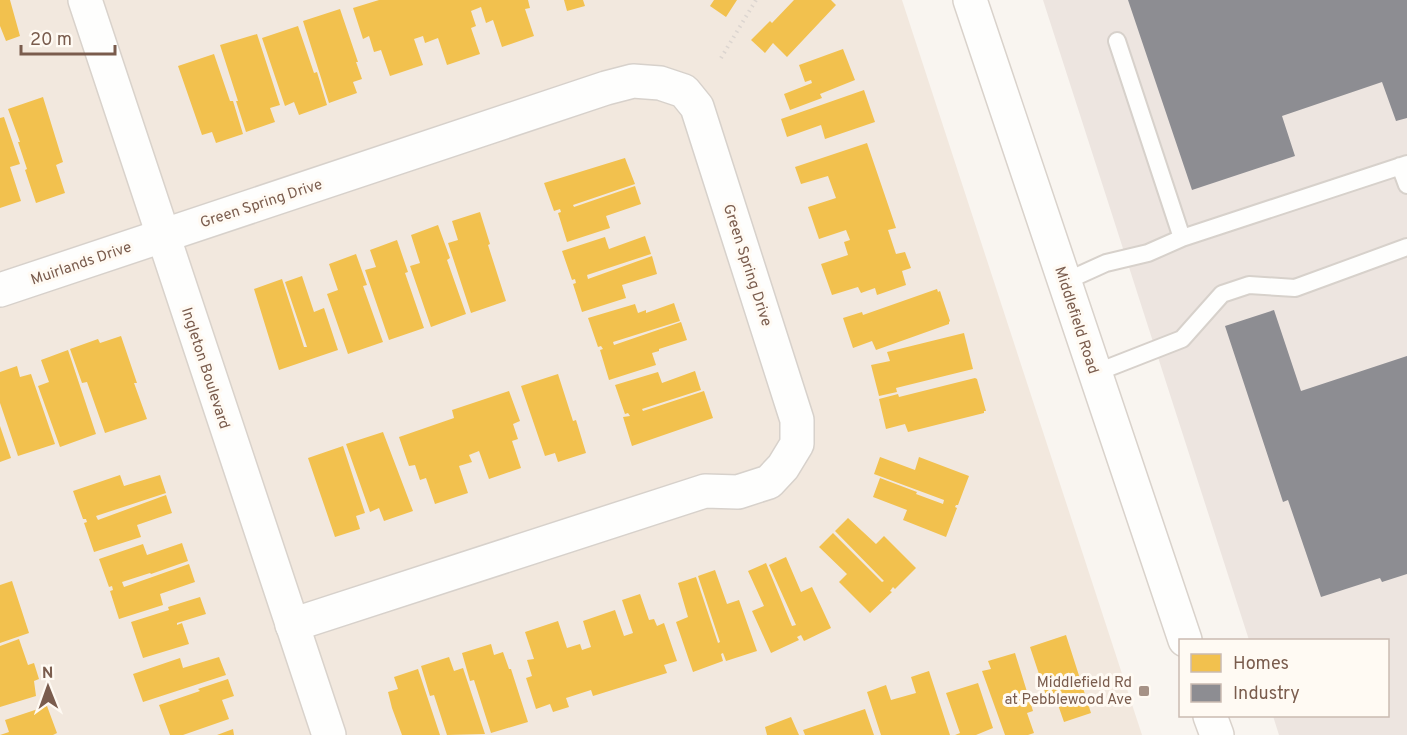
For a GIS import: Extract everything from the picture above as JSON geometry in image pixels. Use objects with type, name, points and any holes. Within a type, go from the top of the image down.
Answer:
[{"type":"street","name":"Ingleton Boulevard","points":[[85,0],[329,735]]},
{"type":"street","name":"Middlefield Road","points":[[970,0],[1185,639]]},
{"type":"street","name":"Green Spring Drive","points":[[163,236],[606,88],[633,81],[660,83],[684,91],[697,107],[702,121],[797,420],[797,444],[783,467],[769,482],[738,492],[705,491],[292,625]]},
{"type":"street","name":"Muirlands Drive","points":[[0,290],[163,236]]},
{"type":"street","points":[[1210,717],[1217,735]]},
{"type":"lane","points":[[1117,41],[1182,238]]},
{"type":"lane","points":[[1064,282],[1106,263],[1148,253],[1182,238],[1403,165],[1407,185]]},
{"type":"lane","points":[[1095,373],[1182,339],[1222,294],[1249,285],[1295,288],[1407,247]]},
{"type":"path","points":[[721,58],[756,0]]},
{"type":"shaded area","points":[[0,0],[902,0],[1142,735],[0,735]]},
{"type":"shaded area","points":[[1043,0],[1407,0],[1407,735],[1279,735],[1273,717],[1389,717],[1389,639],[1249,639]]},
{"type":"building: Homes","points":[[0,0],[10,0],[20,36],[6,41],[0,26]]},
{"type":"building: Homes","points":[[379,0],[528,0],[530,8],[525,9],[534,36],[502,47],[493,20],[486,23],[481,7],[471,11],[476,26],[471,28],[480,54],[447,65],[438,38],[425,43],[423,36],[414,39],[423,65],[390,76],[381,50],[374,52],[369,36],[363,39],[353,8]]},
{"type":"building: Homes","points":[[564,0],[583,0],[585,6],[567,11]]},
{"type":"building: Homes","points":[[714,0],[737,0],[726,17],[710,6]]},
{"type":"building: Homes","points":[[794,0],[831,0],[836,5],[787,57],[773,43],[765,53],[751,40],[770,21],[772,23]]},
{"type":"building: Homes","points":[[340,9],[362,79],[353,82],[357,93],[329,103],[303,21]]},
{"type":"building: Homes","points":[[298,26],[314,73],[317,72],[327,105],[299,115],[294,102],[285,106],[262,38]]},
{"type":"building: Homes","points":[[257,34],[280,105],[270,108],[275,122],[246,132],[220,45]]},
{"type":"building: Homes","points":[[843,49],[855,80],[820,94],[822,98],[790,110],[784,94],[812,83],[811,80],[805,82],[799,65]]},
{"type":"building: Homes","points":[[214,54],[230,101],[233,101],[243,134],[216,143],[212,132],[202,135],[178,66]]},
{"type":"building: Homes","points":[[864,90],[875,122],[825,139],[821,125],[787,137],[781,119]]},
{"type":"building: Homes","points":[[43,97],[63,162],[56,165],[65,193],[36,203],[25,170],[27,169],[18,142],[20,142],[8,109]]},
{"type":"building: Homes","points":[[4,117],[20,164],[10,167],[21,201],[0,208],[0,118]]},
{"type":"building: Homes","points":[[867,143],[896,228],[888,230],[896,254],[905,252],[911,268],[902,271],[906,285],[877,295],[875,288],[861,293],[858,287],[832,295],[821,264],[848,255],[844,242],[850,240],[846,230],[819,239],[808,207],[836,198],[828,176],[801,184],[795,167]]},
{"type":"building: Homes","points":[[625,158],[635,184],[573,205],[574,207],[635,186],[641,204],[606,216],[610,228],[567,242],[558,213],[561,212],[560,209],[554,211],[544,183]]},
{"type":"building: Homes","points":[[480,212],[506,301],[471,313],[448,243],[458,240],[452,221]]},
{"type":"building: Homes","points":[[438,225],[450,258],[447,260],[466,314],[431,327],[410,266],[420,263],[411,235]]},
{"type":"building: Homes","points":[[645,236],[651,254],[587,275],[588,279],[652,256],[657,274],[622,285],[626,298],[582,312],[573,284],[576,283],[575,279],[572,280],[562,251],[605,237],[609,249]]},
{"type":"building: Homes","points":[[397,240],[408,272],[405,273],[424,328],[389,340],[365,270],[376,267],[370,250]]},
{"type":"building: Homes","points":[[356,254],[367,285],[363,286],[383,342],[348,354],[327,294],[338,290],[329,264]]},
{"type":"building: Homes","points":[[302,276],[314,312],[324,308],[338,350],[279,370],[254,289],[282,279],[304,347],[307,347],[285,282]]},
{"type":"building: Homes","points":[[937,289],[938,292],[940,291],[949,324],[876,350],[872,341],[853,348],[843,318],[862,312],[863,315]]},
{"type":"building: Homes","points":[[674,303],[680,321],[613,342],[614,345],[681,322],[687,340],[652,353],[656,365],[609,380],[600,350],[603,349],[601,346],[598,347],[588,318],[635,304],[638,313],[646,310],[646,313]]},
{"type":"building: Homes","points":[[964,333],[973,369],[896,388],[897,392],[879,396],[871,365],[890,361],[887,352]]},
{"type":"building: Homes","points":[[121,336],[147,419],[105,433],[87,382],[82,383],[70,349],[98,339],[100,343]]},
{"type":"building: Homes","points":[[68,350],[96,434],[60,447],[38,386],[49,382],[41,360]]},
{"type":"building: Homes","points":[[17,366],[20,377],[31,374],[55,444],[18,456],[0,403],[0,372]]},
{"type":"building: Homes","points":[[695,371],[701,390],[642,409],[643,411],[704,391],[713,418],[632,446],[623,417],[630,416],[628,413],[625,414],[615,385],[658,372],[662,383]]},
{"type":"building: Homes","points":[[558,374],[586,453],[558,462],[555,453],[545,456],[521,386]]},
{"type":"building: Homes","points":[[975,378],[986,411],[984,413],[908,432],[905,424],[886,429],[879,399],[898,394],[899,397]]},
{"type":"building: Homes","points":[[509,391],[520,421],[513,424],[518,439],[512,441],[521,468],[489,479],[479,451],[469,455],[472,462],[459,466],[468,493],[435,504],[426,478],[420,480],[415,465],[409,466],[399,437],[454,418],[452,410]]},
{"type":"building: Homes","points":[[0,426],[11,458],[0,462]]},
{"type":"building: Homes","points":[[383,432],[413,511],[384,521],[379,508],[370,512],[346,444]]},
{"type":"building: Homes","points":[[343,446],[365,513],[356,516],[360,529],[335,537],[308,458]]},
{"type":"building: Homes","points":[[880,457],[915,470],[919,457],[969,476],[958,505],[955,507],[957,508],[946,537],[903,520],[907,510],[873,497],[880,478],[943,504],[944,500],[874,474]]},
{"type":"building: Homes","points":[[120,475],[124,486],[160,475],[166,493],[96,516],[98,520],[166,495],[172,513],[137,525],[141,537],[94,552],[84,523],[87,522],[86,519],[83,519],[73,491]]},
{"type":"building: Homes","points":[[848,518],[876,544],[884,536],[916,568],[895,589],[893,587],[890,591],[892,592],[870,613],[839,582],[847,574],[819,547],[833,533],[882,582],[884,581],[835,531]]},
{"type":"building: Homes","points":[[182,543],[188,561],[122,582],[124,587],[189,564],[195,582],[160,594],[163,605],[119,619],[110,591],[113,590],[112,586],[109,587],[99,559],[143,544],[147,555]]},
{"type":"building: Homes","points":[[786,557],[801,592],[812,587],[831,628],[804,641],[801,635],[797,637],[799,640],[771,653],[752,611],[764,606],[748,571],[766,563],[792,626],[796,625],[769,565]]},
{"type":"building: Homes","points":[[715,570],[727,604],[739,600],[757,651],[726,661],[723,653],[721,654],[723,661],[693,672],[676,622],[688,617],[678,583],[696,577],[718,643],[720,642],[698,576]]},
{"type":"building: Homes","points":[[12,581],[29,633],[0,643],[0,585]]},
{"type":"building: Homes","points":[[640,594],[649,620],[654,619],[657,626],[664,623],[677,661],[664,665],[667,673],[593,696],[591,690],[566,698],[569,707],[553,712],[550,704],[536,709],[526,678],[532,676],[527,660],[534,659],[525,632],[558,621],[567,648],[580,644],[582,650],[591,647],[583,621],[615,610],[624,636],[633,633],[622,600]]},
{"type":"building: Homes","points":[[200,597],[206,614],[177,623],[177,625],[182,623],[189,644],[143,658],[131,622]]},
{"type":"building: Homes","points":[[1066,635],[1091,713],[1064,722],[1057,702],[1049,704],[1030,647]]},
{"type":"building: Homes","points":[[19,639],[28,665],[34,663],[39,679],[34,681],[36,696],[0,707],[0,646]]},
{"type":"building: Homes","points":[[491,644],[494,655],[503,652],[509,669],[511,669],[528,722],[491,733],[474,680],[470,681],[462,653]]},
{"type":"building: Homes","points":[[1015,653],[1033,711],[1027,713],[1034,733],[1028,735],[1005,735],[982,671],[991,669],[988,661]]},
{"type":"building: Homes","points":[[219,657],[226,675],[143,702],[133,674],[180,658],[183,668]]},
{"type":"building: Homes","points":[[449,657],[454,671],[463,668],[485,734],[447,735],[434,695],[430,696],[421,666]]},
{"type":"building: Homes","points":[[418,669],[440,735],[402,735],[392,708],[388,692],[398,689],[394,677]]},
{"type":"building: Homes","points":[[929,671],[950,735],[881,735],[867,692],[886,685],[891,700],[916,693],[911,677]]},
{"type":"building: Homes","points":[[228,679],[234,696],[222,700],[229,719],[183,735],[170,735],[159,705]]},
{"type":"building: Homes","points":[[978,683],[993,728],[976,735],[955,735],[960,733],[946,693]]},
{"type":"building: Homes","points":[[47,706],[57,733],[53,735],[0,735],[9,732],[5,720]]},
{"type":"building: Homes","points":[[865,709],[874,735],[805,735],[803,730]]},
{"type":"building: Homes","points":[[791,717],[799,735],[767,735],[765,727]]},
{"type":"building: Homes","points":[[233,729],[234,735],[217,735]]},
{"type":"building: Industry","points":[[1128,0],[1407,0],[1407,118],[1396,121],[1382,82],[1282,116],[1295,156],[1192,190]]},
{"type":"building: Industry","points":[[1274,310],[1301,391],[1407,356],[1407,574],[1382,582],[1380,578],[1321,597],[1288,500],[1283,502],[1225,326]]},
{"type":"place","name":"Middlefield Rd at Pebblewood Ave","points":[[1144,691]]}]
